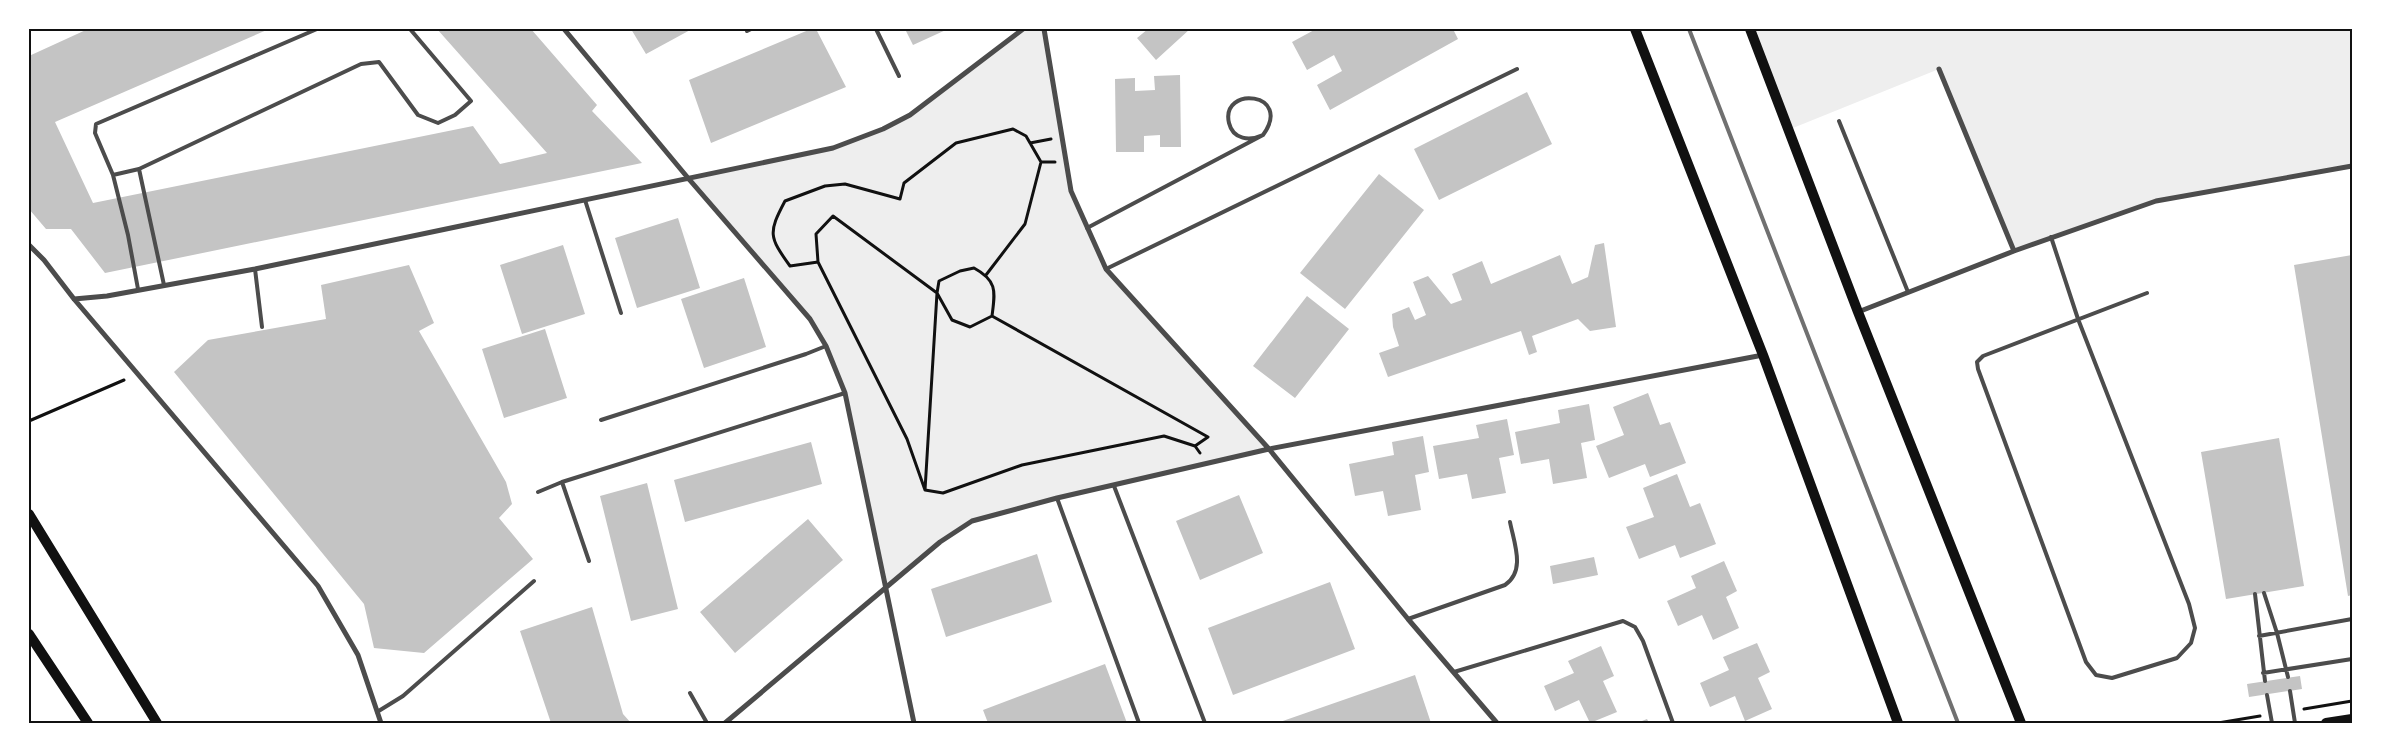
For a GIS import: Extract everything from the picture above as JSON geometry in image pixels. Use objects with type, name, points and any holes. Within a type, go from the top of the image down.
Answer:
[{"type":"main road","points":[[1635,29],[1763,355],[1897,720]]},
{"type":"main road","points":[[1750,29],[1858,312],[2022,722]]},
{"type":"main road","points":[[29,514],[157,723]]},
{"type":"main road","points":[[29,634],[88,723]]},
{"type":"main road","points":[[2326,723],[2352,719]]},
{"type":"street","points":[[564,29],[688,178],[810,319],[826,346],[845,393],[914,723]]},
{"type":"street","points":[[74,299],[107,296],[255,269],[833,148],[883,129],[910,115],[1023,29]]},
{"type":"street","points":[[1044,29],[1071,191],[1106,269],[1269,449],[1408,619],[1497,723]]},
{"type":"street","points":[[1939,69],[2014,251]]},
{"type":"street","points":[[1858,312],[2014,251],[2156,201],[2352,166]]},
{"type":"street","points":[[29,245],[44,260],[74,299],[318,586],[358,655],[381,723]]},
{"type":"street","points":[[725,723],[940,542],[972,521],[1056,498],[1269,449],[1763,355]]},
{"type":"lane","points":[[138,289],[128,235],[112,175],[95,133],[96,124],[317,29]]},
{"type":"lane","points":[[112,175],[140,169],[361,64],[379,62],[418,115],[438,123],[455,115],[471,101],[410,29]]},
{"type":"lane","points":[[876,29],[899,76]]},
{"type":"lane","points":[[1106,269],[1517,69]]},
{"type":"lane","points":[[1087,228],[1263,135],[1270,126],[1271,115],[1266,104],[1258,98],[1246,97],[1236,101],[1230,110],[1228,122],[1232,131],[1242,138],[1253,140],[1263,135]]},
{"type":"lane","points":[[1839,121],[1908,292]]},
{"type":"lane","points":[[140,169],[164,285]]},
{"type":"lane","points":[[585,200],[621,314]]},
{"type":"lane","points":[[2051,238],[2078,319],[2189,604],[2195,628],[2191,643],[2177,658],[2112,678],[2096,675],[2086,662],[1978,370],[1977,362],[1983,356],[2078,319],[2148,293]]},
{"type":"lane","points":[[255,269],[262,327]]},
{"type":"lane","points":[[601,420],[826,346]]},
{"type":"lane","points":[[538,492],[562,482],[845,393]]},
{"type":"lane","points":[[562,482],[590,560]]},
{"type":"lane","points":[[1114,486],[1204,723]]},
{"type":"lane","points":[[1056,498],[1139,723]]},
{"type":"lane","points":[[1408,619],[1504,585],[1513,579],[1517,570],[1517,558],[1510,522]]},
{"type":"lane","points":[[377,712],[403,696],[534,581]]},
{"type":"lane","points":[[2264,593],[2277,633],[2288,677]]},
{"type":"lane","points":[[2255,594],[2258,636],[2265,681]]},
{"type":"lane","points":[[2258,636],[2352,619]]},
{"type":"lane","points":[[1454,672],[1623,621],[1635,627],[1643,641],[1673,723]]},
{"type":"lane","points":[[2263,673],[2352,659]]},
{"type":"lane","points":[[2290,691],[2295,723]]},
{"type":"lane","points":[[690,693],[708,723]]},
{"type":"lane","points":[[2267,695],[2272,723]]},
{"type":"path","points":[[818,262],[790,266],[774,245],[772,224],[785,201],[825,186],[845,184],[900,199],[904,183],[956,143],[1013,129],[1026,136],[1041,162],[1025,224],[986,275]]},
{"type":"path","points":[[1030,143],[1062,137]]},
{"type":"path","points":[[925,490],[907,438],[818,262],[816,234],[832,216],[937,294],[952,320],[970,328],[992,316]]},
{"type":"path","points":[[925,490],[939,281],[960,271],[974,268],[986,275],[995,289],[992,316]]},
{"type":"path","points":[[992,316],[1208,437],[1194,446]]},
{"type":"path","points":[[29,421],[124,380]]},
{"type":"path","points":[[925,490],[943,493],[1022,465],[1164,436],[1194,446],[1207,464]]},
{"type":"path","points":[[2293,711],[2352,701]]},
{"type":"path","points":[[2218,723],[2270,715]]},
{"type":"shaded area","points":[[1023,29],[1044,29],[1071,191],[1106,269],[1269,449],[972,521],[940,542],[886,588],[845,393],[826,346],[810,319],[688,178],[833,148],[911,115]]},
{"type":"shaded area","points":[[1750,29],[2352,29],[2352,166],[2156,201],[2014,251],[1939,69],[1788,130]]},
{"type":"building","points":[[88,29],[269,29],[55,122],[93,203],[473,126],[500,164],[547,153],[437,29],[531,29],[597,105],[592,111],[642,163],[105,273],[71,229],[46,229],[29,209],[29,56]]},
{"type":"building","points":[[631,29],[692,29],[646,54]]},
{"type":"building","points":[[811,29],[816,29],[846,87],[711,143],[689,80]]},
{"type":"building","points":[[905,29],[948,29],[913,45]]},
{"type":"building","points":[[1148,29],[1190,29],[1156,60],[1137,38]]},
{"type":"building","points":[[1316,29],[1453,29],[1458,39],[1330,110],[1317,85],[1342,71],[1334,55],[1307,70],[1292,42]]},
{"type":"building","points":[[1180,75],[1181,147],[1160,147],[1160,135],[1144,136],[1144,152],[1116,152],[1115,79],[1135,78],[1135,91],[1155,90],[1154,76]]},
{"type":"building","points":[[1527,92],[1552,144],[1439,200],[1414,149]]},
{"type":"building","points":[[1379,174],[1424,210],[1345,309],[1300,273]]},
{"type":"building","points":[[678,218],[700,288],[637,308],[615,238]]},
{"type":"building","points":[[1604,243],[1616,327],[1590,331],[1578,319],[1532,336],[1537,352],[1529,355],[1521,331],[1388,377],[1379,353],[1399,346],[1393,327],[1392,314],[1409,307],[1415,320],[1426,315],[1413,282],[1428,276],[1451,304],[1462,300],[1452,274],[1482,261],[1491,284],[1560,255],[1572,284],[1588,277],[1595,245]]},
{"type":"building","points":[[563,245],[585,314],[522,334],[500,265]]},
{"type":"building","points":[[2352,255],[2352,595],[2348,596],[2294,265]]},
{"type":"building","points":[[409,265],[434,323],[419,331],[506,482],[512,504],[499,518],[533,559],[424,653],[374,648],[364,604],[174,372],[208,340],[326,319],[321,285]]},
{"type":"building","points":[[744,278],[766,347],[704,368],[681,299]]},
{"type":"building","points":[[1307,296],[1349,329],[1295,398],[1253,366]]},
{"type":"building","points":[[545,329],[567,398],[504,418],[482,349]]},
{"type":"building","points":[[1648,393],[1660,425],[1670,422],[1686,463],[1650,477],[1645,464],[1609,478],[1596,446],[1624,435],[1613,407]]},
{"type":"building","points":[[1589,404],[1595,440],[1581,443],[1587,478],[1553,484],[1549,459],[1521,464],[1515,432],[1560,423],[1558,410]]},
{"type":"building","points":[[1507,419],[1514,455],[1499,458],[1506,493],[1472,499],[1467,474],[1439,479],[1433,446],[1479,438],[1476,425]]},
{"type":"building","points":[[1423,436],[1429,472],[1415,475],[1421,510],[1388,516],[1383,491],[1355,496],[1349,464],[1394,455],[1392,442]]},
{"type":"building","points":[[2279,438],[2304,586],[2226,599],[2201,452]]},
{"type":"building","points":[[811,442],[822,484],[685,522],[674,480]]},
{"type":"building","points":[[1677,474],[1690,507],[1700,503],[1716,544],[1680,558],[1675,545],[1639,559],[1626,527],[1654,517],[1643,488]]},
{"type":"building","points":[[647,483],[678,609],[631,621],[600,496]]},
{"type":"building","points":[[1239,495],[1263,553],[1200,580],[1176,521]]},
{"type":"building","points":[[808,519],[843,560],[735,653],[700,612]]},
{"type":"building","points":[[1037,554],[1052,602],[946,637],[931,589]]},
{"type":"building","points":[[1594,557],[1598,575],[1553,584],[1550,566]]},
{"type":"building","points":[[1724,561],[1737,591],[1726,597],[1739,628],[1713,640],[1702,615],[1678,626],[1667,601],[1696,588],[1691,576]]},
{"type":"building","points":[[1330,582],[1355,649],[1233,695],[1208,628]]},
{"type":"building","points":[[592,607],[623,714],[631,723],[551,723],[520,631]]},
{"type":"building","points":[[1757,643],[1770,672],[1758,678],[1772,709],[1745,721],[1735,696],[1710,707],[1700,683],[1729,670],[1723,657]]},
{"type":"building","points":[[1601,646],[1614,676],[1603,681],[1617,712],[1590,723],[1579,700],[1555,711],[1544,686],[1574,673],[1568,661]]},
{"type":"building","points":[[1105,664],[1127,723],[988,723],[983,710]]},
{"type":"building","points":[[1415,675],[1431,723],[1277,723]]},
{"type":"building","points":[[2300,676],[2302,689],[2249,697],[2247,684]]},
{"type":"building","points":[[1647,719],[1649,723],[1637,723]]},
{"type":"railway","points":[[1689,29],[1958,723]]}]
